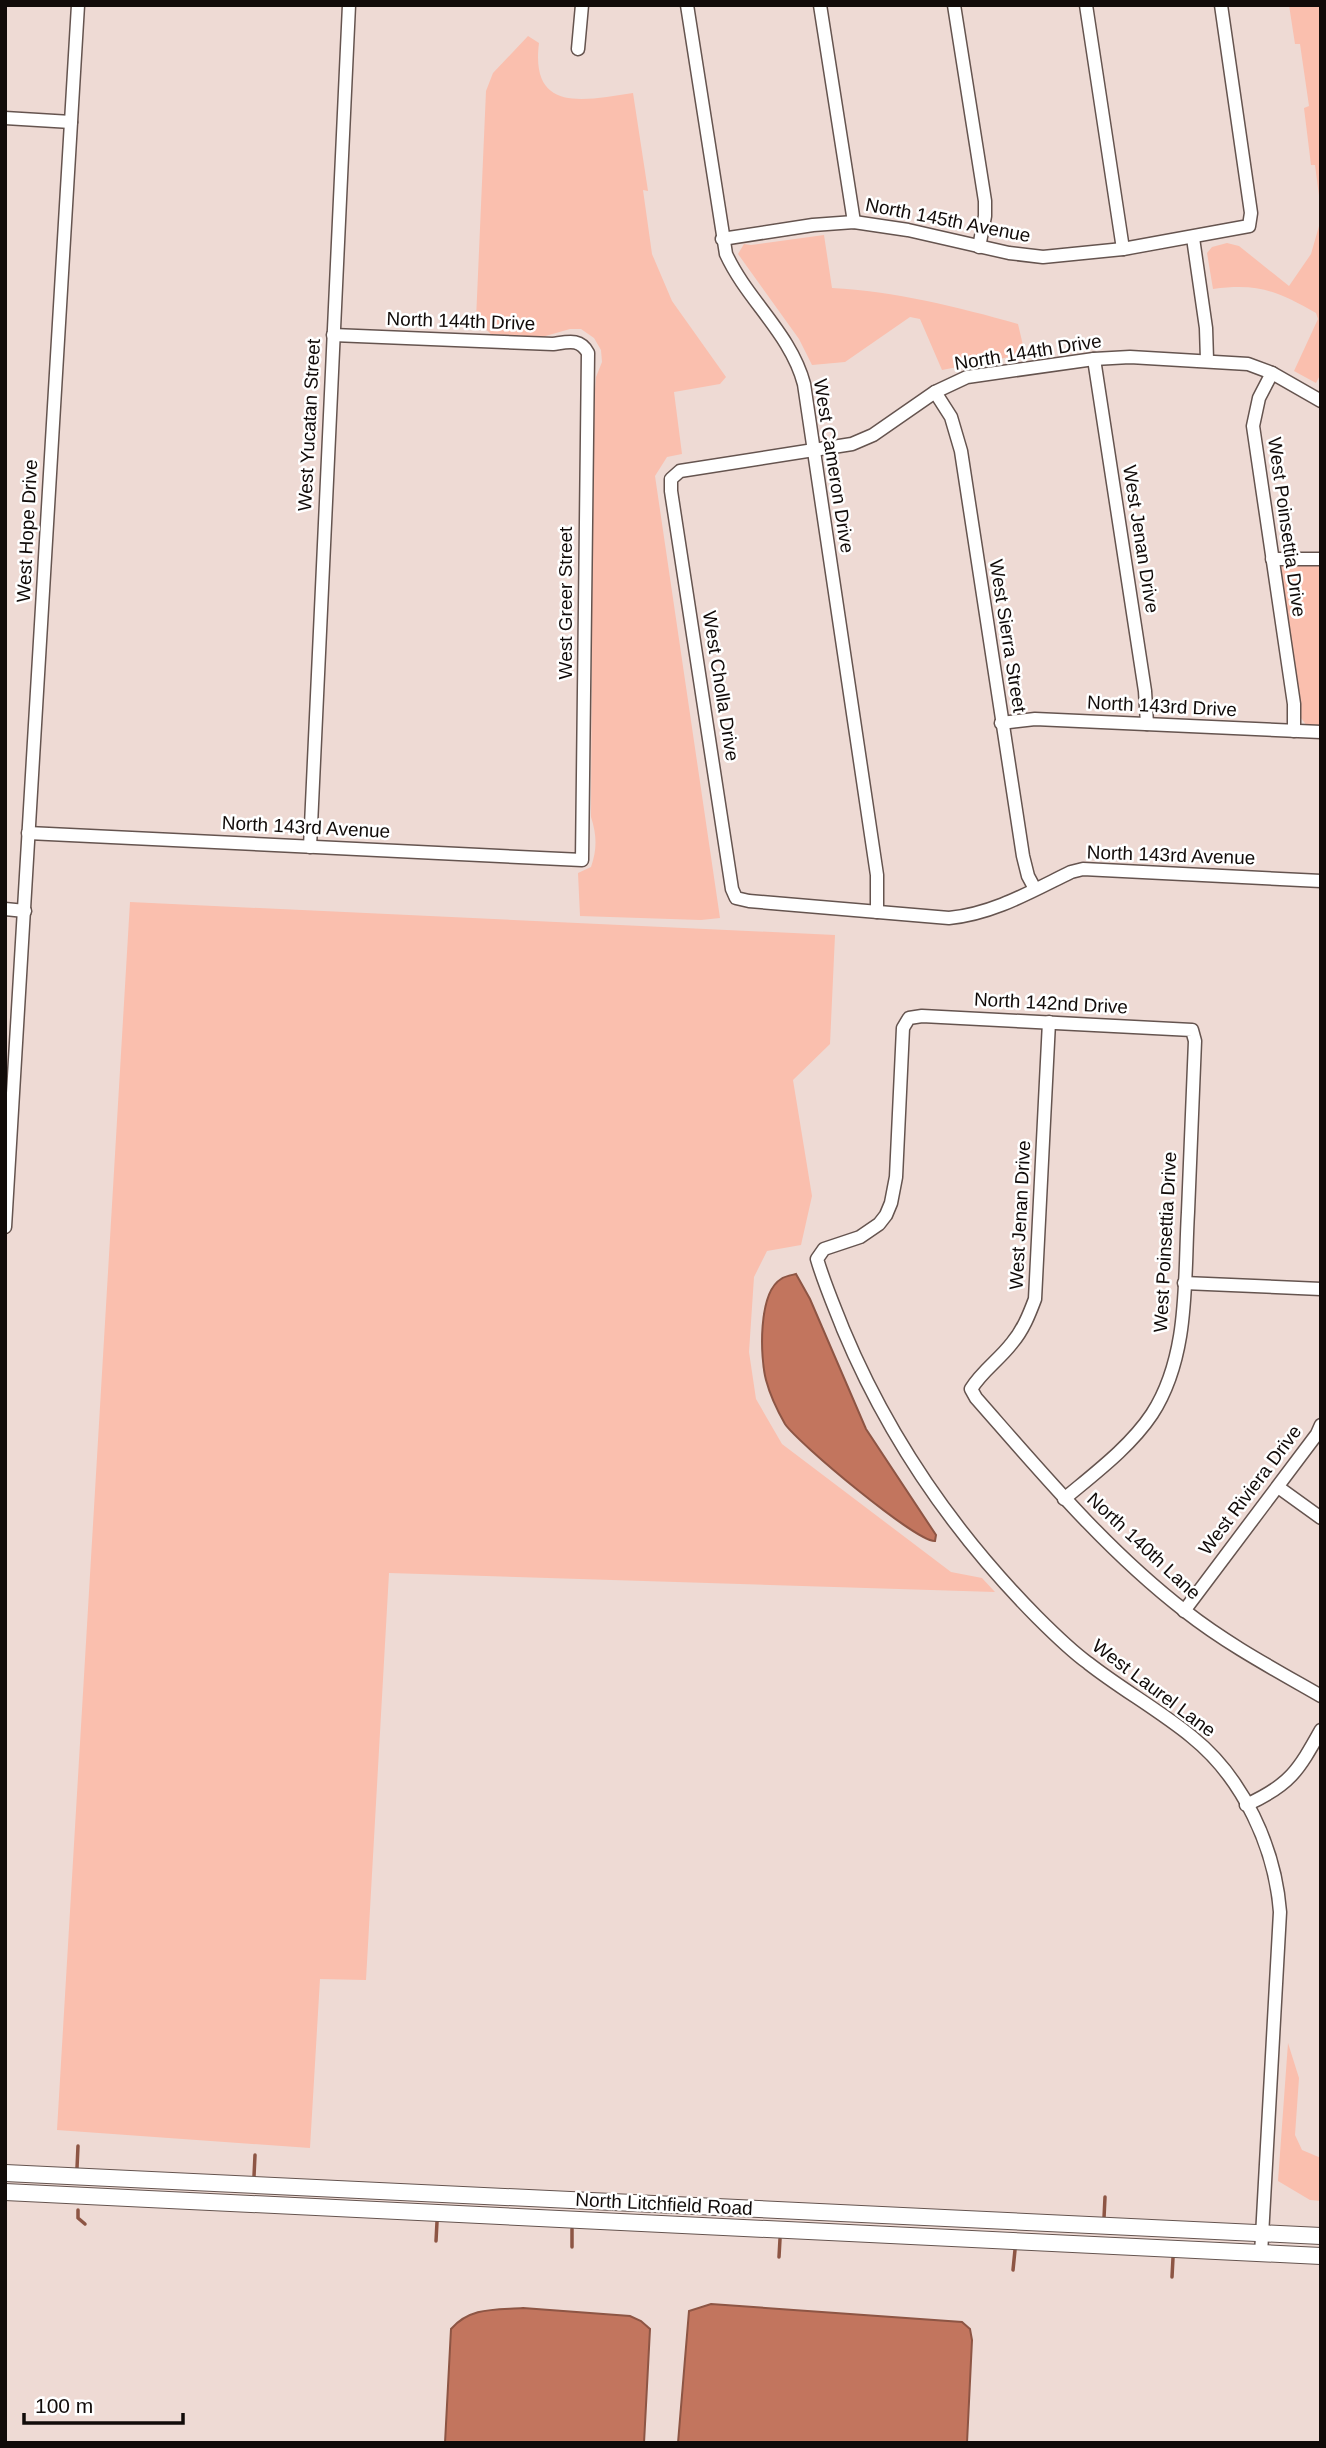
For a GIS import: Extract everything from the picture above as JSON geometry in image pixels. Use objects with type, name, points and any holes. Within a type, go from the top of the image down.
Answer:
[{"type":"main road","name":"North Litchfield Road","points":[[5,2173],[1321,2236]]},
{"type":"main road","points":[[93,2197],[111,2187],[213,2191],[230,2184]]},
{"type":"main road","points":[[385,2211],[387,2191]]},
{"type":"main road","name":"North Litchfield Road","points":[[5,2192],[1321,2256]]},
{"type":"street","name":"West Hope Drive","points":[[5,1227],[78,5]]},
{"type":"street","name":"West Yucatan Street","points":[[310,847],[349,5]]},
{"type":"street","points":[[578,49],[582,5]]},
{"type":"street","name":"West Cameron Drive","points":[[687,5],[726,254],[740,281],[794,355],[804,384],[877,874],[877,912]]},
{"type":"street","points":[[820,5],[854,222]]},
{"type":"street","points":[[954,5],[985,201],[979,247]]},
{"type":"street","points":[[1086,5],[1123,249]]},
{"type":"street","name":"North 145th Avenue","points":[[722,239],[813,225],[854,222],[1043,257],[1123,249],[1249,226],[1251,213],[1221,5]]},
{"type":"street","points":[[5,118],[71,122]]},
{"type":"street","points":[[1192,238],[1206,328],[1207,360]]},
{"type":"street","name":"North 144th Drive","points":[[333,335],[553,344],[575,341],[585,347]]},
{"type":"street","name":"West Greer Street","points":[[582,860],[586,380],[589,360],[585,347]]},
{"type":"street","name":"North 144th Drive","points":[[671,479],[680,471],[862,440],[935,392],[967,377],[1094,359],[1113,357],[1207,360],[1248,364],[1272,373],[1321,401]]},
{"type":"street","name":"West Jenan Drive","points":[[1094,359],[1145,691],[1147,724]]},
{"type":"street","name":"West Poinsettia Drive","points":[[1272,373],[1259,398],[1253,426],[1294,704],[1294,731]]},
{"type":"street","name":"West Sierra Street","points":[[935,392],[951,417],[957,433],[1023,856],[1028,876],[1035,889]]},
{"type":"street","name":"West Cholla Drive","points":[[671,479],[732,889],[736,898]]},
{"type":"street","points":[[1272,559],[1321,559]]},
{"type":"street","name":"North 143rd Drive","points":[[1001,723],[1035,719],[1321,733]]},
{"type":"street","name":"North 143rd Avenue","points":[[29,834],[582,860]]},
{"type":"street","name":"North 143rd Avenue","points":[[736,898],[933,918],[963,917],[989,910],[1083,869],[1321,881]]},
{"type":"street","points":[[5,909],[25,911]]},
{"type":"street","name":"North 142nd Drive","points":[[817,1259],[824,1249],[860,1237],[879,1224],[891,1203],[896,1177],[903,1028],[909,1018],[922,1016],[1192,1030]]},
{"type":"street","name":"West Jenan Drive","points":[[971,1389],[979,1376],[1012,1344],[1023,1329],[1035,1298],[1049,1022]]},
{"type":"street","name":"West Poinsettia Drive","points":[[1064,1499],[1124,1447],[1152,1414],[1177,1354],[1184,1283],[1195,1041],[1192,1030]]},
{"type":"street","name":"West Laurel Lane","points":[[817,1259],[855,1358],[880,1408],[919,1472],[962,1532],[1013,1592],[1087,1663],[1200,1744],[1216,1760],[1258,1825],[1272,1866],[1280,1912],[1261,2254]]},
{"type":"street","points":[[1184,1283],[1321,1289]]},
{"type":"street","name":"North 140th Lane","points":[[971,1389],[1064,1499],[1113,1548],[1184,1611],[1247,1654],[1321,1696]]},
{"type":"street","name":"West Riviera Drive","points":[[1184,1611],[1278,1487],[1321,1425]]},
{"type":"street","points":[[1278,1487],[1321,1518]]},
{"type":"street","points":[[1246,1805],[1282,1786],[1294,1776],[1321,1730]]},
{"type":"shaded area","points":[[1289,5],[1321,5],[1321,211],[1315,165],[1311,165],[1304,108],[1309,106],[1300,44],[1295,44]]},
{"type":"shaded area","points":[[528,36],[539,43],[538,66],[543,82],[552,92],[580,99],[633,93],[648,191],[643,190],[652,254],[672,301],[726,377],[720,384],[674,392],[682,454],[667,457],[655,476],[720,918],[701,920],[580,916],[578,873],[591,867],[596,842],[591,817],[593,414],[596,377],[602,362],[601,350],[594,338],[581,329],[570,329],[542,337],[491,334],[476,320],[486,91],[493,73]]},
{"type":"shaded area","points":[[1321,219],[1321,373],[1316,383],[1294,371],[1318,319],[1316,313],[1267,290],[1243,287],[1213,289],[1207,253],[1212,247],[1227,243],[1239,246],[1289,286],[1311,254]]},
{"type":"shaded area","points":[[824,235],[832,288],[879,292],[926,301],[1018,324],[1025,354],[942,370],[920,319],[910,317],[845,362],[812,365],[799,339],[738,254],[744,244]]},
{"type":"shaded area","points":[[1285,562],[1321,563],[1321,727],[1307,726],[1301,718],[1279,569]]},
{"type":"shaded area","points":[[130,902],[835,935],[830,1044],[793,1080],[812,1196],[801,1245],[767,1251],[754,1277],[749,1352],[756,1399],[782,1444],[951,1572],[982,1578],[995,1592],[389,1573],[366,1980],[320,1979],[310,2148],[57,2130]]},
{"type":"shaded area","points":[[796,1274],[810,1299],[866,1429],[936,1535],[935,1541],[905,1526],[833,1470],[794,1435],[779,1413],[764,1370],[763,1326],[768,1297],[774,1286],[783,1278]]},
{"type":"shaded area","points":[[1288,2043],[1299,2078],[1295,2135],[1302,2150],[1321,2158],[1321,2201],[1310,2200],[1278,2181]]},
{"type":"shaded area","points":[[711,2304],[962,2322],[970,2329],[972,2340],[967,2443],[678,2443],[689,2311]]},
{"type":"shaded area","points":[[523,2308],[630,2316],[650,2329],[644,2443],[445,2443],[451,2329],[475,2313]]},
{"type":"waterway","points":[[77,2168],[78,2146]]},
{"type":"waterway","points":[[254,2176],[255,2155]]},
{"type":"waterway","points":[[1104,2218],[1105,2197]]},
{"type":"waterway","points":[[78,2210],[78,2218],[85,2224]]},
{"type":"waterway","points":[[436,2241],[437,2222]]},
{"type":"waterway","points":[[572,2229],[572,2247]]},
{"type":"waterway","points":[[779,2257],[780,2239]]},
{"type":"waterway","points":[[1013,2270],[1015,2250]]},
{"type":"waterway","points":[[1172,2277],[1173,2258]]}]
